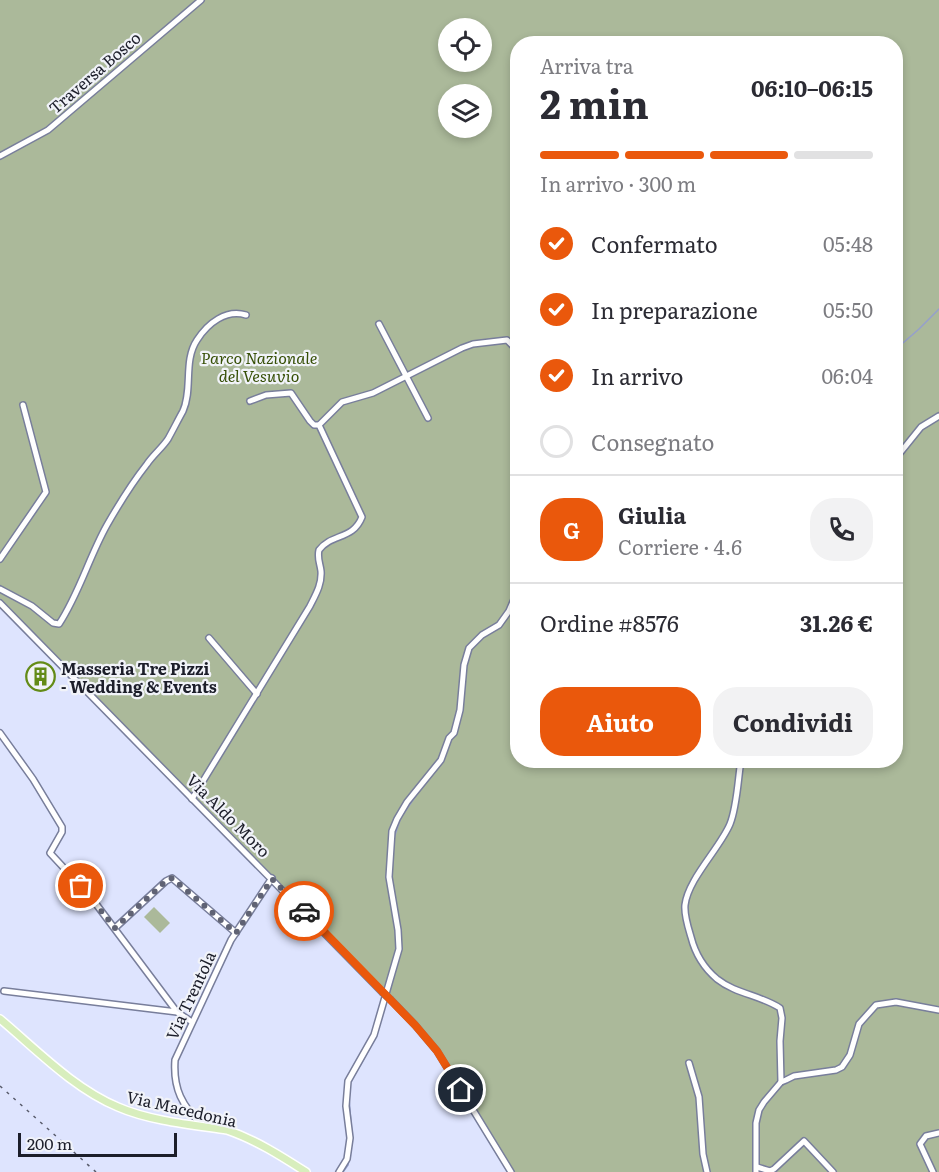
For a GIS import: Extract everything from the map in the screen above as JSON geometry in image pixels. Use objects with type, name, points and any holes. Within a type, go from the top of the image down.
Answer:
[{"type":"main road","name":"Via Macedonia","points":[[0,1019],[80,1086],[100,1099],[132,1112],[227,1130],[272,1150],[306,1172]]},
{"type":"street","name":"Traversa Bosco","points":[[0,156],[48,130],[201,0]]},
{"type":"street","points":[[0,589],[32,606],[53,623],[59,624],[107,526],[137,477],[167,441],[183,410],[190,354],[196,340],[205,329],[220,318],[236,312],[246,315]]},
{"type":"street","points":[[379,324],[404,377],[428,418]]},
{"type":"street","points":[[319,425],[342,402],[372,393],[473,344],[507,340],[510,343]]},
{"type":"street","points":[[192,799],[310,606],[320,586],[319,550],[327,543],[356,530],[362,517],[319,425],[310,421],[291,393],[266,395],[250,401]]},
{"type":"street","points":[[0,559],[46,492],[23,405]]},
{"type":"street","points":[[903,450],[921,428],[939,416]]},
{"type":"street","name":"Via Aldo Moro","points":[[0,603],[415,1025],[437,1051],[511,1172]]},
{"type":"street","points":[[339,1172],[347,1159],[350,1138],[346,1106],[348,1081],[374,1035],[399,949],[389,877],[392,831],[407,802],[441,760],[449,738],[454,733],[460,710],[464,665],[469,648],[504,619],[510,607]]},
{"type":"street","points":[[209,638],[257,694]]},
{"type":"street","points":[[0,733],[33,779],[62,827],[62,832],[50,852],[90,896],[177,1012],[192,1022]]},
{"type":"street","points":[[740,768],[731,820],[691,888],[685,907],[692,942],[697,954],[712,974],[743,994],[764,999],[780,1008],[782,1018],[781,1082]]},
{"type":"street","points":[[115,928],[172,878],[236,933]]},
{"type":"street","name":"Via Trentola","points":[[203,1126],[184,1104],[178,1091],[174,1077],[175,1060],[236,933],[272,879]]},
{"type":"street","points":[[4,991],[177,1012]]},
{"type":"street","points":[[833,1172],[804,1141],[774,1169],[770,1171],[756,1169],[756,1123],[759,1110],[781,1082],[794,1076],[827,1072],[842,1067],[850,1055],[859,1024],[876,1005],[896,1002],[939,1010]]},
{"type":"street","points":[[689,1063],[699,1096],[703,1155],[707,1172]]},
{"type":"street","points":[[933,1172],[920,1144],[926,1136],[939,1133]]},
{"type":"green space","name":"Parco Nazionale del Vesuvio","points":[[0,0],[939,0],[939,1172],[509,1172],[437,1055],[403,1016],[0,605]]},
{"type":"green space","points":[[154,907],[170,923],[160,933],[144,917]]},
{"type":"waterway","points":[[903,343],[939,309]]},
{"type":"waterway","points":[[429,779],[439,766]]},
{"type":"waterway","points":[[404,813],[415,797]]},
{"type":"waterway","points":[[394,838],[401,817]]},
{"type":"waterway","points":[[389,994],[395,972]]},
{"type":"waterway","points":[[360,1066],[375,1038]]},
{"type":"waterway","points":[[349,1098],[352,1135]]},
{"type":"waterway","points":[[343,1172],[348,1165],[350,1154]]},
{"type":"railway","points":[[0,1086],[96,1172]]},
{"type":"way so far","points":[[81,886],[115,928],[172,878],[236,933],[272,879],[304,911]]},
{"type":"place","name":"Masseria Tre Pizzi - Wedding & Events","points":[[40,677]]},
{"type":"route","points":[[304,911],[415,1025],[437,1051],[461,1090]]}]
